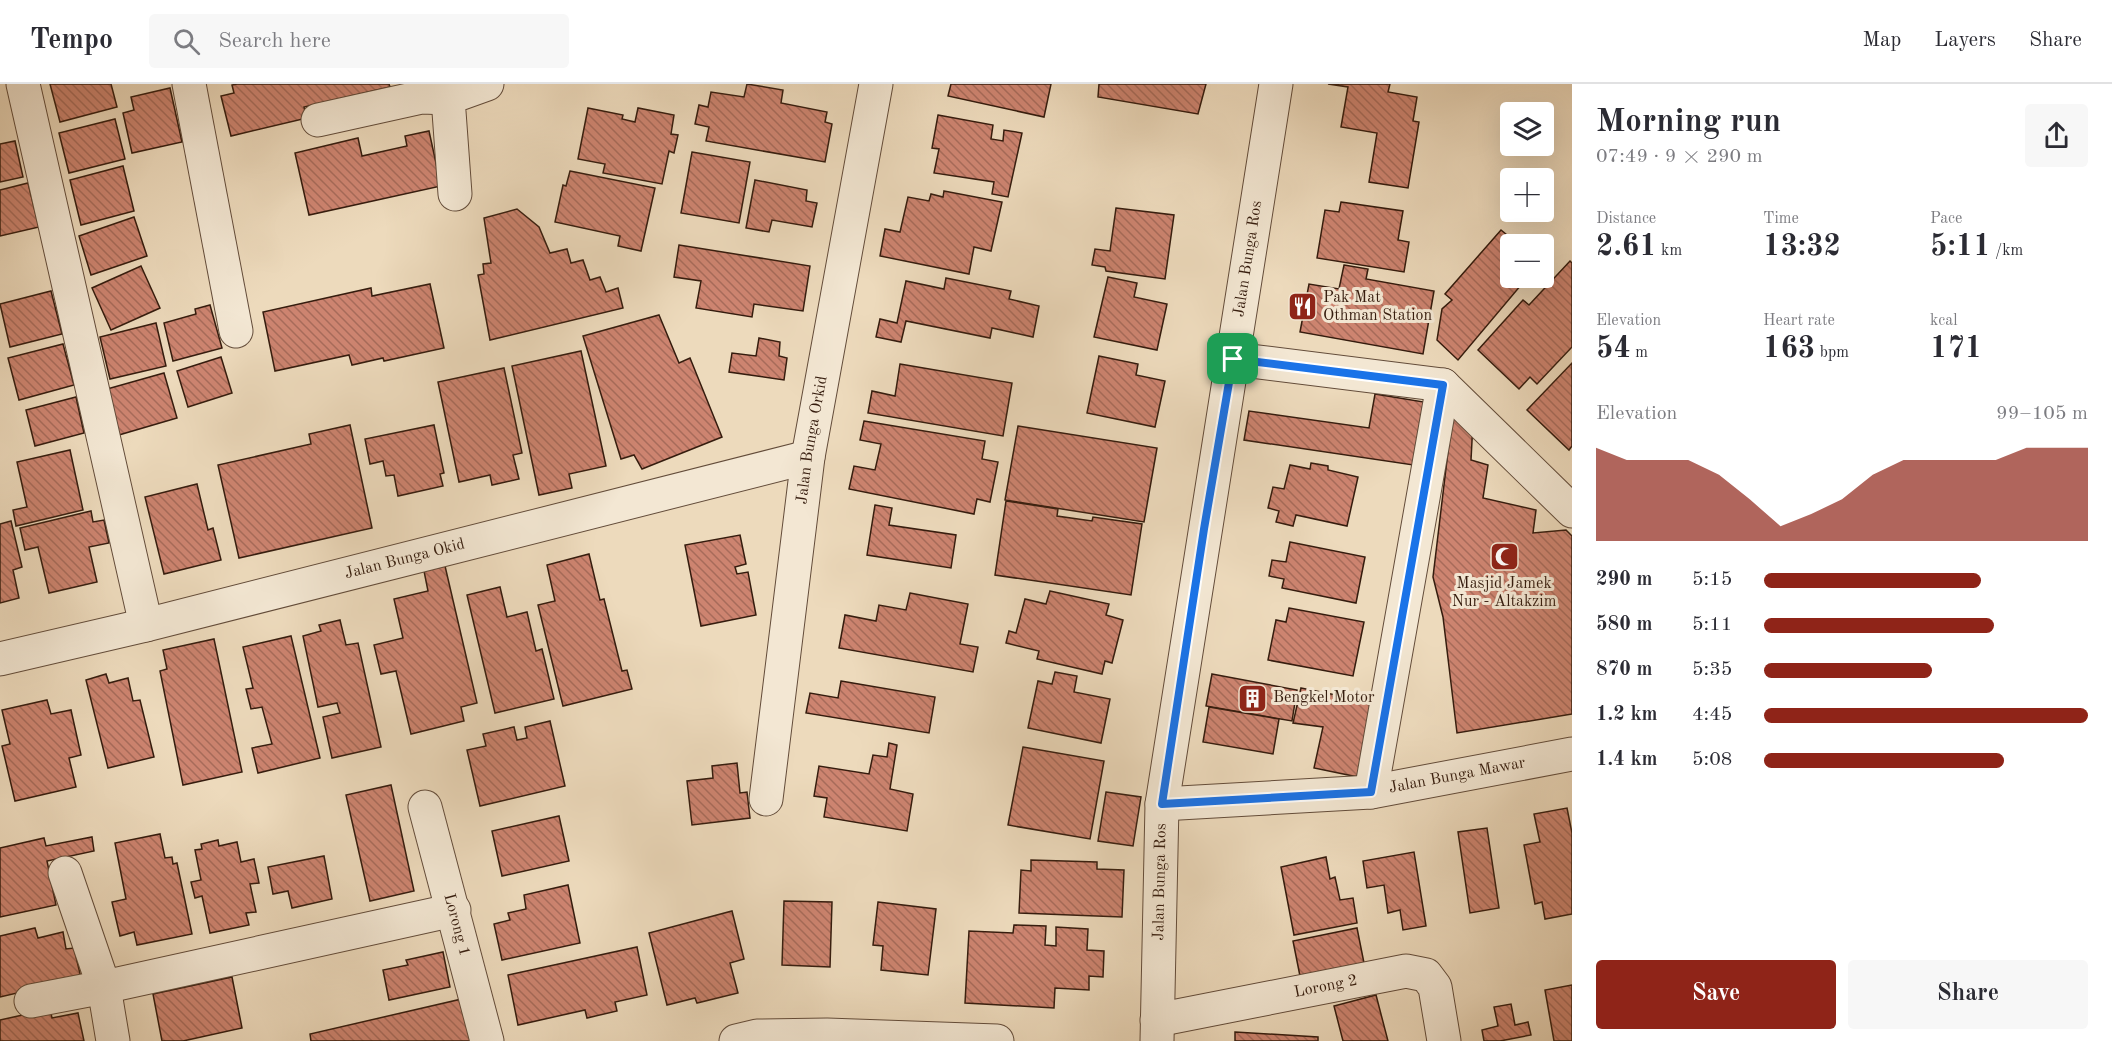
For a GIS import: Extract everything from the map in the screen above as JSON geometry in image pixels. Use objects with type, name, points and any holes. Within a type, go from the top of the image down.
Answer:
[{"type":"street","points":[[23,84],[146,625]]},
{"type":"street","points":[[189,84],[236,331]]},
{"type":"street","name":"Jalan Bunga Orkid","points":[[766,799],[808,457],[876,84]]},
{"type":"street","name":"Jalan Bunga Ros","points":[[1157,1031],[1162,804],[1276,84]]},
{"type":"street","points":[[318,120],[469,89],[455,194]]},
{"type":"street","points":[[1233,359],[1443,385],[1572,511]]},
{"type":"street","points":[[1371,792],[1443,385]]},
{"type":"street","name":"Jalan Bunga Okid","points":[[0,659],[146,625],[808,457]]},
{"type":"street","name":"Jalan Bunga Mawar","points":[[1162,804],[1371,792],[1572,754]]},
{"type":"street","name":"Lorong 1","points":[[425,807],[488,1041]]},
{"type":"street","points":[[65,873],[104,987],[113,1041]]},
{"type":"street","points":[[31,1001],[454,910]]},
{"type":"street","name":"Lorong 2","points":[[1157,1031],[1406,971],[1426,975],[1435,987],[1444,1041]]},
{"type":"street","points":[[736,1041],[758,1036],[827,1035],[996,1041]]},
{"type":"building","points":[[50,84],[111,84],[117,107],[60,122]]},
{"type":"building","points":[[389,84],[390,87],[304,107],[307,118],[231,136],[221,96],[234,93],[232,85]]},
{"type":"building","points":[[747,84],[783,90],[781,103],[827,112],[825,122],[832,124],[825,162],[706,141],[709,127],[695,124],[699,105],[708,107],[711,92],[744,97]]},
{"type":"building","points":[[951,84],[1051,84],[1044,117],[948,96]]},
{"type":"building","points":[[1099,84],[1206,84],[1198,114],[1098,97]]},
{"type":"building","points":[[1328,84],[1390,84],[1388,92],[1417,97],[1413,121],[1419,122],[1408,188],[1369,182],[1377,133],[1341,127],[1348,87]]},
{"type":"building","points":[[170,88],[182,142],[132,153],[123,113],[134,110],[131,97]]},
{"type":"building","points":[[588,108],[623,115],[622,119],[635,122],[638,108],[674,115],[671,134],[678,135],[674,153],[669,151],[662,184],[603,173],[605,164],[578,159]]},
{"type":"building","points":[[938,115],[993,125],[991,139],[1003,141],[1004,130],[1022,133],[1008,197],[992,194],[994,182],[934,173],[939,149],[932,148]]},
{"type":"building","points":[[115,119],[125,159],[69,173],[59,133]]},
{"type":"building","points":[[429,131],[441,186],[309,215],[295,153],[358,138],[362,156],[407,146],[405,136]]},
{"type":"building","points":[[15,141],[23,177],[0,182],[0,144]]},
{"type":"building","points":[[692,152],[750,162],[739,223],[681,213]]},
{"type":"building","points":[[123,166],[134,211],[81,225],[70,180]]},
{"type":"building","points":[[570,171],[655,188],[641,251],[618,246],[620,236],[555,222],[563,185],[566,186]]},
{"type":"building","points":[[755,180],[807,190],[806,201],[817,203],[812,227],[772,220],[769,232],[746,228]]},
{"type":"building","points":[[28,183],[39,227],[0,236],[0,190]]},
{"type":"building","points":[[944,191],[1002,202],[991,251],[974,247],[969,274],[880,256],[885,229],[900,232],[908,197],[929,201],[931,194],[943,197]]},
{"type":"building","points":[[1341,202],[1403,211],[1398,240],[1409,242],[1404,272],[1317,258],[1325,210],[1339,212]]},
{"type":"building","points":[[1116,208],[1174,215],[1165,279],[1106,271],[1105,267],[1092,265],[1095,249],[1110,251]]},
{"type":"building","points":[[517,209],[539,227],[550,253],[567,249],[571,263],[583,260],[590,280],[600,277],[606,292],[618,288],[623,308],[490,340],[478,275],[484,274],[483,264],[491,263],[484,218]]},
{"type":"building","points":[[134,217],[147,256],[91,275],[79,236]]},
{"type":"building","points":[[1501,230],[1506,234],[1500,234],[1500,288],[1519,288],[1458,360],[1437,340],[1442,309],[1452,300],[1445,294]]},
{"type":"building","points":[[679,245],[810,266],[803,311],[754,304],[752,317],[696,308],[701,281],[674,277]]},
{"type":"building","points":[[1570,261],[1572,263],[1572,347],[1537,384],[1530,377],[1519,389],[1478,350],[1523,300],[1529,305],[1545,288],[1554,288],[1554,278]]},
{"type":"building","points":[[1344,265],[1368,269],[1366,279],[1434,291],[1423,354],[1300,332],[1309,284],[1339,289]]},
{"type":"building","points":[[141,266],[160,308],[111,330],[92,288]]},
{"type":"building","points":[[1108,277],[1137,283],[1134,297],[1167,304],[1157,350],[1094,337]]},
{"type":"building","points":[[946,278],[1011,291],[1009,299],[1039,306],[1033,337],[992,328],[990,338],[906,321],[901,342],[876,337],[880,319],[897,323],[906,281],[944,289]]},
{"type":"building","points":[[430,284],[444,348],[384,361],[383,358],[352,365],[349,355],[275,371],[263,312],[371,288],[372,296]]},
{"type":"building","points":[[51,291],[62,334],[10,347],[0,304]]},
{"type":"building","points":[[210,305],[222,348],[173,361],[164,323],[196,314],[195,309]]},
{"type":"building","points":[[659,315],[679,363],[690,358],[722,437],[642,469],[634,455],[621,459],[583,336]]},
{"type":"building","points":[[156,323],[166,366],[110,379],[100,337]]},
{"type":"building","points":[[759,338],[780,342],[779,356],[787,358],[784,380],[729,372],[732,353],[756,356]]},
{"type":"building","points":[[63,344],[74,385],[19,400],[8,358]]},
{"type":"building","points":[[581,351],[606,466],[569,474],[572,488],[539,495],[512,366]]},
{"type":"building","points":[[1099,356],[1138,364],[1136,375],[1165,381],[1155,427],[1087,413]]},
{"type":"building","points":[[221,357],[232,393],[188,407],[177,371]]},
{"type":"building","points":[[1572,363],[1572,446],[1569,450],[1527,410]]},
{"type":"building","points":[[900,364],[1012,383],[1003,436],[868,413],[872,391],[895,396]]},
{"type":"building","points":[[504,368],[522,453],[513,455],[519,479],[492,485],[490,475],[459,482],[438,382]]},
{"type":"building","points":[[164,373],[177,418],[112,437],[100,391]]},
{"type":"building","points":[[1375,394],[1430,403],[1420,466],[1244,440],[1249,411],[1369,428]]},
{"type":"building","points":[[76,397],[84,433],[35,446],[26,410]]},
{"type":"building","name":"Masjid Jamek Nur - Altakzim","points":[[1452,418],[1473,422],[1471,460],[1488,465],[1483,498],[1536,510],[1533,533],[1566,530],[1572,536],[1572,714],[1457,733],[1443,617],[1433,577]]},
{"type":"building","points":[[864,421],[985,441],[982,459],[998,462],[990,502],[977,499],[974,514],[849,489],[854,466],[875,470],[881,444],[860,440]]},
{"type":"building","points":[[350,425],[372,528],[239,558],[218,465],[311,444],[309,434]]},
{"type":"building","points":[[434,425],[444,473],[440,474],[443,486],[398,496],[394,475],[386,476],[383,461],[370,464],[365,439]]},
{"type":"building","points":[[1018,426],[1157,448],[1144,522],[1005,500]]},
{"type":"building","points":[[70,450],[83,510],[16,526],[13,510],[27,507],[17,462]]},
{"type":"building","points":[[1311,463],[1328,466],[1328,470],[1358,477],[1347,526],[1296,515],[1293,526],[1276,522],[1279,511],[1268,508],[1273,487],[1284,489],[1290,465],[1310,469]]},
{"type":"building","points":[[197,484],[208,530],[213,528],[221,560],[164,574],[145,497]]},
{"type":"building","points":[[1006,501],[1058,509],[1057,516],[1092,521],[1093,517],[1142,524],[1131,595],[995,575]]},
{"type":"building","points":[[875,505],[892,508],[889,525],[956,535],[951,568],[867,555]]},
{"type":"building","points":[[91,511],[93,522],[104,520],[109,543],[89,547],[97,582],[49,593],[38,547],[25,550],[20,528]]},
{"type":"building","points":[[11,521],[22,567],[13,570],[19,598],[0,603],[0,524]]},
{"type":"building","points":[[740,535],[746,564],[735,567],[737,574],[748,572],[756,615],[701,626],[685,545]]},
{"type":"building","points":[[1290,542],[1365,557],[1356,603],[1282,588],[1284,579],[1269,576],[1272,560],[1286,562]]},
{"type":"building","points":[[589,554],[600,600],[604,599],[622,671],[627,670],[632,689],[563,706],[538,605],[555,601],[547,565]]},
{"type":"building","points":[[445,566],[477,703],[461,707],[464,721],[411,734],[396,671],[381,674],[374,645],[403,638],[394,599],[428,591],[424,571]]},
{"type":"building","points":[[500,587],[507,617],[527,612],[536,651],[542,649],[554,699],[495,713],[467,595]]},
{"type":"building","points":[[1050,591],[1109,604],[1106,615],[1123,620],[1112,663],[1105,661],[1102,674],[1037,659],[1039,651],[1006,643],[1009,631],[1016,633],[1025,599],[1046,604]]},
{"type":"building","points":[[910,593],[968,604],[960,644],[978,647],[973,672],[839,648],[845,615],[876,621],[879,605],[906,610]]},
{"type":"building","points":[[1289,608],[1364,622],[1353,676],[1268,660],[1276,620],[1286,622]]},
{"type":"building","points":[[340,620],[346,645],[358,643],[381,747],[332,758],[323,717],[340,713],[337,703],[318,707],[303,636],[321,631],[319,625]]},
{"type":"building","points":[[291,636],[320,758],[258,773],[252,748],[272,744],[262,707],[251,709],[246,689],[253,688],[243,647]]},
{"type":"building","points":[[214,639],[242,772],[183,785],[160,671],[167,669],[163,650]]},
{"type":"building","points":[[1055,672],[1077,676],[1074,692],[1110,699],[1101,743],[1028,728],[1038,681],[1052,684]]},
{"type":"building","points":[[106,674],[109,683],[128,678],[133,701],[140,700],[154,757],[108,768],[86,680]]},
{"type":"building","name":"Bengkel Motor","points":[[1212,674],[1297,690],[1292,721],[1206,706]]},
{"type":"building","points":[[841,681],[935,697],[929,733],[806,713],[810,693],[838,698]]},
{"type":"building","points":[[1301,688],[1381,704],[1363,778],[1314,768],[1323,727],[1293,723]]},
{"type":"building","points":[[47,700],[51,714],[71,710],[81,755],[69,758],[76,787],[15,801],[2,746],[10,744],[2,710]]},
{"type":"building","points":[[1209,707],[1279,719],[1273,754],[1203,742]]},
{"type":"building","points":[[550,721],[565,786],[480,806],[467,750],[486,746],[483,734],[514,727],[517,740],[527,738],[525,727]]},
{"type":"building","points":[[889,743],[897,745],[890,789],[913,794],[907,831],[824,817],[827,798],[814,796],[819,766],[869,774],[873,755],[887,757]]},
{"type":"building","points":[[1023,747],[1104,761],[1090,839],[1008,825]]},
{"type":"building","points":[[737,763],[740,793],[747,792],[750,818],[692,825],[687,781],[713,778],[712,766]]},
{"type":"building","points":[[391,785],[414,891],[370,901],[346,795]]},
{"type":"building","points":[[1106,792],[1141,797],[1133,846],[1098,841]]},
{"type":"building","points":[[1567,808],[1572,833],[1572,914],[1545,919],[1542,902],[1535,904],[1524,845],[1540,842],[1534,814]]},
{"type":"building","points":[[559,816],[569,861],[502,876],[492,831]]},
{"type":"building","points":[[1487,828],[1499,908],[1470,913],[1458,832]]},
{"type":"building","points":[[160,834],[165,858],[172,857],[173,864],[177,863],[192,934],[137,945],[134,932],[120,936],[112,902],[126,899],[115,843]]},
{"type":"building","points":[[92,837],[94,851],[47,861],[56,905],[0,917],[0,848],[44,838],[46,846]]},
{"type":"building","points":[[218,840],[219,846],[237,842],[241,862],[254,859],[259,883],[250,884],[256,912],[246,913],[249,925],[210,933],[202,896],[195,898],[191,882],[201,880],[195,850],[202,849],[201,844]]},
{"type":"building","points":[[1414,852],[1426,926],[1403,930],[1400,910],[1388,913],[1384,885],[1367,888],[1363,861]]},
{"type":"building","points":[[324,856],[332,899],[292,908],[288,891],[273,894],[268,867]]},
{"type":"building","points":[[1326,857],[1330,879],[1335,877],[1340,900],[1353,898],[1357,923],[1294,935],[1281,867]]},
{"type":"building","points":[[1031,860],[1097,862],[1097,869],[1124,870],[1122,917],[1019,913],[1021,870],[1031,871]]},
{"type":"building","points":[[568,885],[580,943],[502,960],[494,924],[510,920],[508,913],[526,909],[524,895]]},
{"type":"building","points":[[784,901],[832,902],[830,967],[782,965]]},
{"type":"building","points":[[878,902],[936,909],[928,975],[881,970],[883,946],[873,945]]},
{"type":"building","points":[[732,911],[744,959],[730,963],[738,993],[697,1003],[695,998],[667,1005],[649,933]]},
{"type":"building","points":[[1014,925],[1046,926],[1045,945],[1056,946],[1056,927],[1088,929],[1087,950],[1104,951],[1103,977],[1089,976],[1089,990],[1055,988],[1054,1008],[965,1003],[969,931],[1013,933]]},
{"type":"building","points":[[35,928],[38,938],[63,932],[66,949],[74,948],[81,978],[0,997],[0,936]]},
{"type":"building","points":[[1357,928],[1365,968],[1301,981],[1293,941]]},
{"type":"building","points":[[637,947],[647,995],[615,1002],[617,1011],[587,1018],[585,1010],[518,1025],[508,975]]},
{"type":"building","points":[[443,952],[450,987],[389,1000],[383,970],[408,965],[406,960]]},
{"type":"building","points":[[232,977],[242,1028],[183,1041],[162,1041],[153,994]]},
{"type":"building","points":[[1572,985],[1572,1041],[1554,1041],[1545,990]]},
{"type":"building","points":[[1376,995],[1388,1041],[1343,1041],[1334,1006]]},
{"type":"building","points":[[466,998],[476,1041],[311,1041],[310,1034]]},
{"type":"building","points":[[1511,1004],[1515,1025],[1528,1022],[1531,1035],[1500,1041],[1484,1041],[1482,1030],[1498,1026],[1494,1007]]},
{"type":"building","points":[[50,1009],[52,1018],[78,1013],[84,1041],[0,1041],[0,1020]]},
{"type":"building","points":[[1235,1032],[1318,1037],[1318,1041],[1235,1041]]},
{"type":"place","name":"Pak Mat Othman Station","points":[[1302,307]]},
{"type":"place","name":"Masjid Jamek Nur - Altakzim","points":[[1504,556]]},
{"type":"place","name":"Bengkel Motor","points":[[1252,698]]},
{"type":"route","points":[[1233,359],[1443,385],[1371,792],[1162,804],[1204,529],[1233,359]]}]
